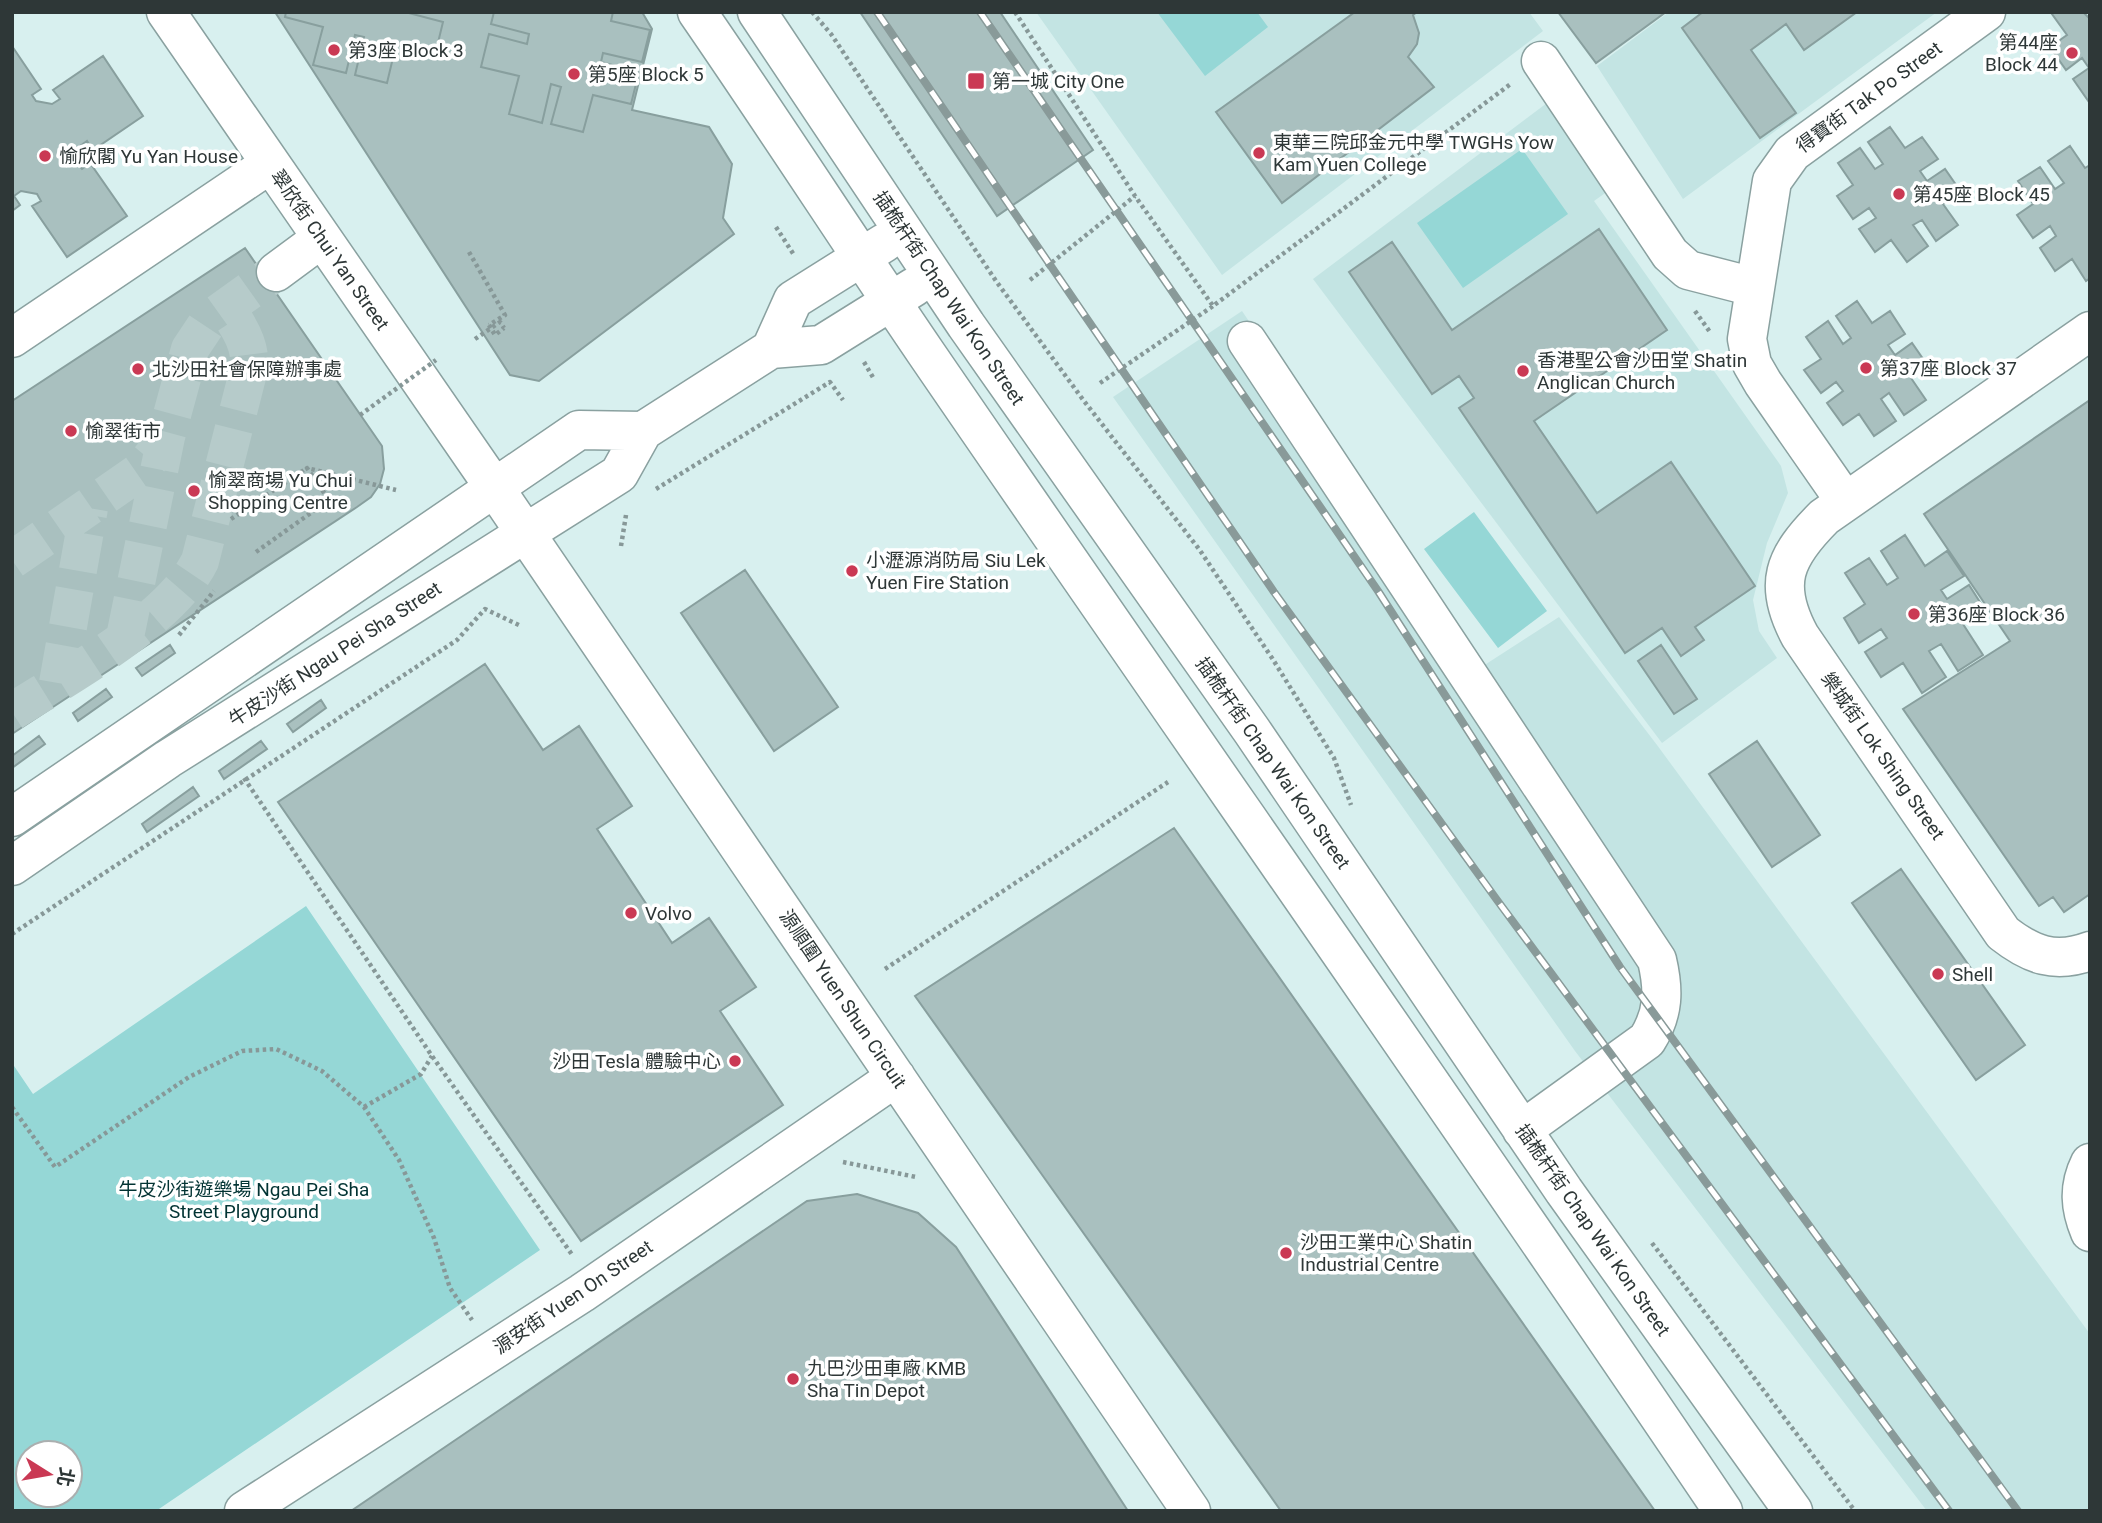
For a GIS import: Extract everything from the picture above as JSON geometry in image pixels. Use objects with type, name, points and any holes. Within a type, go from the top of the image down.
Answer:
[{"type":"street","name":"翠欣街 Chui Yan Street","points":[[166,12],[494,486]]},
{"type":"street","points":[[697,12],[891,301],[1315,918],[1485,1157],[1723,1511]]},
{"type":"street","name":"插桅杆街 Chap Wai Kon Street","points":[[757,12],[933,275],[1252,731],[1522,1130],[1793,1511]]},
{"type":"street","name":"得寶街 Tak Po Street","points":[[1845,501],[1752,364],[1747,339],[1772,181],[1792,153],[1986,12]]},
{"type":"street","points":[[1541,61],[1670,254],[1688,270],[1754,287]]},
{"type":"street","points":[[12,338],[270,164]]},
{"type":"street","points":[[771,349],[793,300],[903,230]]},
{"type":"street","points":[[276,272],[322,238]]},
{"type":"street","name":"牛皮沙街 Ngau Pei Sha Street","points":[[12,866],[168,759],[620,474],[643,431],[771,349],[821,345],[933,275]]},
{"type":"street","name":"樂城街 Lok Shing Street","points":[[2090,331],[1845,501],[1805,536],[1791,556],[1783,594],[1800,636],[2003,933],[2040,957],[2060,959],[2090,951]]},
{"type":"street","points":[[1247,341],[1657,960],[1662,980],[1662,1004],[1656,1025],[1647,1040],[1522,1130]]},
{"type":"street","points":[[12,817],[579,430],[643,431]]},
{"type":"street","name":"源順圍 Yuen Shun Circuit","points":[[494,486],[1191,1511]]},
{"type":"street","name":"源安街 Yuen On Street","points":[[244,1511],[582,1293],[896,1077]]},
{"type":"street","points":[[2090,1163],[2081,1181],[2082,1213],[2090,1232]]},
{"type":"path","points":[[812,12],[831,34],[996,281],[1084,401],[1199,549],[1334,758],[1356,816]]},
{"type":"path","points":[[1015,12],[1135,195],[1213,306]]},
{"type":"path","points":[[1100,383],[1213,306],[1541,61]]},
{"type":"path","points":[[1030,280],[1135,195]]},
{"type":"path","points":[[469,252],[505,314],[489,325],[495,335],[504,328],[500,322],[475,339]]},
{"type":"path","points":[[360,415],[436,360]]},
{"type":"path","points":[[653,492],[830,382],[843,400]]},
{"type":"path","points":[[256,552],[329,500],[307,468]]},
{"type":"path","points":[[231,520],[307,468],[396,490]]},
{"type":"path","points":[[621,545],[624,517],[632,508]]},
{"type":"path","points":[[179,635],[214,591]]},
{"type":"path","points":[[12,934],[244,778],[457,640],[485,609],[521,626]]},
{"type":"path","points":[[244,778],[432,1056],[575,1258]]},
{"type":"path","points":[[885,970],[1168,782]]},
{"type":"path","points":[[12,1107],[55,1167],[189,1077],[242,1051],[276,1049],[322,1071],[364,1107],[400,1160],[434,1238],[450,1288],[475,1325]]},
{"type":"path","points":[[364,1107],[421,1074],[432,1056]]},
{"type":"path","points":[[835,1164],[846,1161],[922,1178]]},
{"type":"path","points":[[1644,1233],[1855,1511]]},
{"type":"shaded area","name":"東華三院邱金元中學 TWGHs Yow Kam Yuen College","points":[[1036,12],[1529,12],[1543,31],[1222,275]]},
{"type":"shaded area","points":[[1669,12],[1937,12],[1683,199],[1597,66]]},
{"type":"shaded area","points":[[1547,103],[1608,191],[1594,201],[1781,466],[1788,493],[1767,543],[1753,600],[1759,631],[1777,658],[1662,743],[1313,279]]},
{"type":"shaded area","points":[[1242,311],[1483,666],[1559,617],[1657,745],[2090,1334],[2090,1511],[1927,1511],[1575,1051],[1113,397]]},
{"type":"green space","points":[[1157,12],[1257,12],[1268,27],[1205,76]]},
{"type":"green space","points":[[1522,149],[1568,214],[1463,288],[1417,223]]},
{"type":"green space","points":[[1474,512],[1547,611],[1498,648],[1424,549]]},
{"type":"green space","name":"牛皮沙街遊樂場 Ngau Pei Sha Street Playground","points":[[306,906],[540,1250],[156,1511],[12,1511],[12,1063],[33,1094]]},
{"type":"building","points":[[275,12],[642,12],[652,29],[632,110],[709,127],[732,164],[723,218],[734,234],[539,381],[510,375]]},
{"type":"building","name":"第3座 Block 3","points":[[286,12],[405,12],[443,22],[435,55],[396,45],[387,83],[355,75],[364,37],[355,35],[346,73],[313,65],[323,27],[285,17]]},
{"type":"building","name":"第5座 Block 5","points":[[494,12],[613,12],[611,21],[650,30],[642,62],[603,53],[601,62],[639,72],[631,104],[593,95],[583,132],[551,124],[561,87],[551,84],[542,123],[509,114],[519,76],[481,67],[489,34],[527,44],[529,34],[491,24]]},
{"type":"building","name":"第一城 City One","points":[[860,12],[1000,12],[1093,150],[997,216]]},
{"type":"building","points":[[1355,12],[1417,12],[1413,15],[1419,33],[1417,44],[1408,57],[1434,87],[1282,203],[1216,112]]},
{"type":"building","points":[[1558,12],[1666,12],[1596,63]]},
{"type":"building","points":[[1703,12],[1857,12],[1804,50],[1786,24],[1751,50],[1796,113],[1760,138],[1682,28]]},
{"type":"building","name":"第44座 Block 44","points":[[2083,12],[2090,19],[2089,102],[2073,79],[2089,68],[2082,58],[2066,70],[2050,47],[2067,35],[2052,14]]},
{"type":"building","name":"愉欣閣 Yu Yan House","points":[[12,46],[41,89],[32,95],[36,101],[52,104],[60,99],[53,90],[103,56],[143,116],[93,150],[87,141],[80,146],[77,163],[82,169],[90,163],[127,216],[67,257],[32,206],[41,201],[37,194],[21,191],[14,196],[20,205],[12,211]]},
{"type":"building","name":"第45座 Block 45","points":[[1890,127],[1905,148],[1922,137],[1938,159],[1920,171],[1927,181],[1945,169],[1961,192],[1943,204],[1958,225],[1936,241],[1922,220],[1913,225],[1928,246],[1907,262],[1891,240],[1875,252],[1859,229],[1876,218],[1869,208],[1853,219],[1837,196],[1853,185],[1838,163],[1860,148],[1875,169],[1883,164],[1868,142]]},
{"type":"building","points":[[2070,146],[2085,168],[2090,165],[2090,278],[2086,281],[2072,259],[2055,271],[2040,248],[2056,236],[2050,226],[2033,238],[2017,215],[2033,204],[2018,181],[2040,167],[2055,189],[2064,183],[2048,161]]},
{"type":"building","points":[[1599,229],[1667,330],[1534,421],[1597,513],[1671,462],[1755,586],[1695,627],[1704,640],[1681,656],[1662,628],[1625,653],[1459,408],[1474,398],[1459,376],[1432,394],[1349,272],[1392,242],[1452,330]]},
{"type":"building","name":"愉翠商場 Yu Chui Shopping Centre","points":[[245,248],[382,446],[384,469],[380,484],[371,497],[357,507],[12,734],[12,401]]},
{"type":"building","name":"第37座 Block 37","points":[[1857,301],[1872,323],[1890,311],[1905,334],[1888,345],[1895,355],[1912,343],[1928,366],[1911,378],[1926,400],[1904,415],[1889,393],[1881,399],[1896,421],[1874,436],[1859,414],[1843,425],[1827,403],[1843,391],[1836,382],[1821,393],[1804,370],[1821,359],[1806,337],[1828,321],[1843,344],[1851,338],[1836,316]]},
{"type":"building","points":[[2090,400],[2090,894],[2064,912],[2053,897],[2039,906],[1903,709],[2010,641],[1924,514]]},
{"type":"building","name":"第36座 Block 36","points":[[1905,535],[1925,566],[1947,551],[1964,576],[1941,590],[1947,599],[1969,585],[1985,610],[1963,624],[1983,655],[1958,671],[1941,644],[1929,651],[1946,677],[1922,693],[1903,663],[1881,677],[1865,652],[1887,638],[1881,629],[1859,643],[1844,618],[1865,604],[1845,573],[1869,558],[1887,585],[1898,578],[1881,551]]},
{"type":"building","points":[[745,570],[838,707],[774,751],[681,613]]},
{"type":"building","points":[[170,645],[175,653],[142,676],[136,668]]},
{"type":"building","points":[[1661,645],[1697,699],[1674,714],[1638,661]]},
{"type":"building","points":[[485,664],[543,750],[579,726],[632,806],[597,829],[672,943],[709,918],[756,987],[720,1011],[783,1105],[581,1241],[278,802]]},
{"type":"building","points":[[106,689],[112,697],[78,721],[73,713]]},
{"type":"building","points":[[321,700],[326,708],[293,732],[287,724]]},
{"type":"building","points":[[39,736],[45,744],[12,768],[12,756]]},
{"type":"building","points":[[261,741],[267,749],[224,779],[219,771]]},
{"type":"building","points":[[1757,741],[1820,835],[1772,867],[1709,774]]},
{"type":"building","points":[[193,787],[199,796],[147,832],[142,824]]},
{"type":"building","name":"沙田工業中心 Shatin Industrial Centre","points":[[1174,828],[1655,1511],[1281,1511],[915,996]]},
{"type":"building","name":"Shell","points":[[1901,869],[2025,1045],[1976,1080],[1852,903]]},
{"type":"building","name":"九巴沙田車廠 KMB Sha Tin Depot","points":[[857,1194],[918,1213],[956,1247],[1128,1511],[351,1511],[807,1201]]},
{"type":"tunnel","points":[[125,637],[166,437],[190,349],[210,319],[276,272]]},
{"type":"tunnel","points":[[12,712],[143,625],[186,583],[200,561],[249,369],[246,344],[226,308]]},
{"type":"tunnel","points":[[12,560],[139,472],[164,442]]},
{"type":"tunnel","points":[[58,683],[89,508]]},
{"type":"railway","points":[[877,12],[1274,592],[1497,900],[1949,1511]]},
{"type":"railway","points":[[980,12],[1378,591],[1620,967],[2018,1511]]},
{"type":"place","name":"第3座 Block 3","points":[[334,50]]},
{"type":"place","name":"第44座 Block 44","points":[[2072,53]]},
{"type":"place","name":"第5座 Block 5","points":[[574,74]]},
{"type":"place","name":"第一城 City One","points":[[976,81]]},
{"type":"place","name":"東華三院邱金元中學 TWGHs Yow Kam Yuen College","points":[[1259,153]]},
{"type":"place","name":"愉欣閣 Yu Yan House","points":[[45,156]]},
{"type":"place","name":"第45座 Block 45","points":[[1899,194]]},
{"type":"place","name":"第37座 Block 37","points":[[1866,368]]},
{"type":"place","name":"北沙田社會保障辦事處","points":[[138,369]]},
{"type":"place","name":"香港聖公會沙田堂 Shatin Anglican Church","points":[[1523,371]]},
{"type":"place","name":"愉翠街市","points":[[71,431]]},
{"type":"place","name":"愉翠商場 Yu Chui Shopping Centre","points":[[194,491]]},
{"type":"place","name":"小瀝源消防局 Siu Lek Yuen Fire Station","points":[[852,571]]},
{"type":"place","name":"第36座 Block 36","points":[[1914,614]]},
{"type":"place","name":"Volvo","points":[[631,913]]},
{"type":"place","name":"Shell","points":[[1938,974]]},
{"type":"place","name":"沙田 Tesla 體驗中心","points":[[735,1061]]},
{"type":"place","name":"沙田工業中心 Shatin Industrial Centre","points":[[1286,1253]]},
{"type":"place","name":"九巴沙田車廠 KMB Sha Tin Depot","points":[[793,1379]]}]
